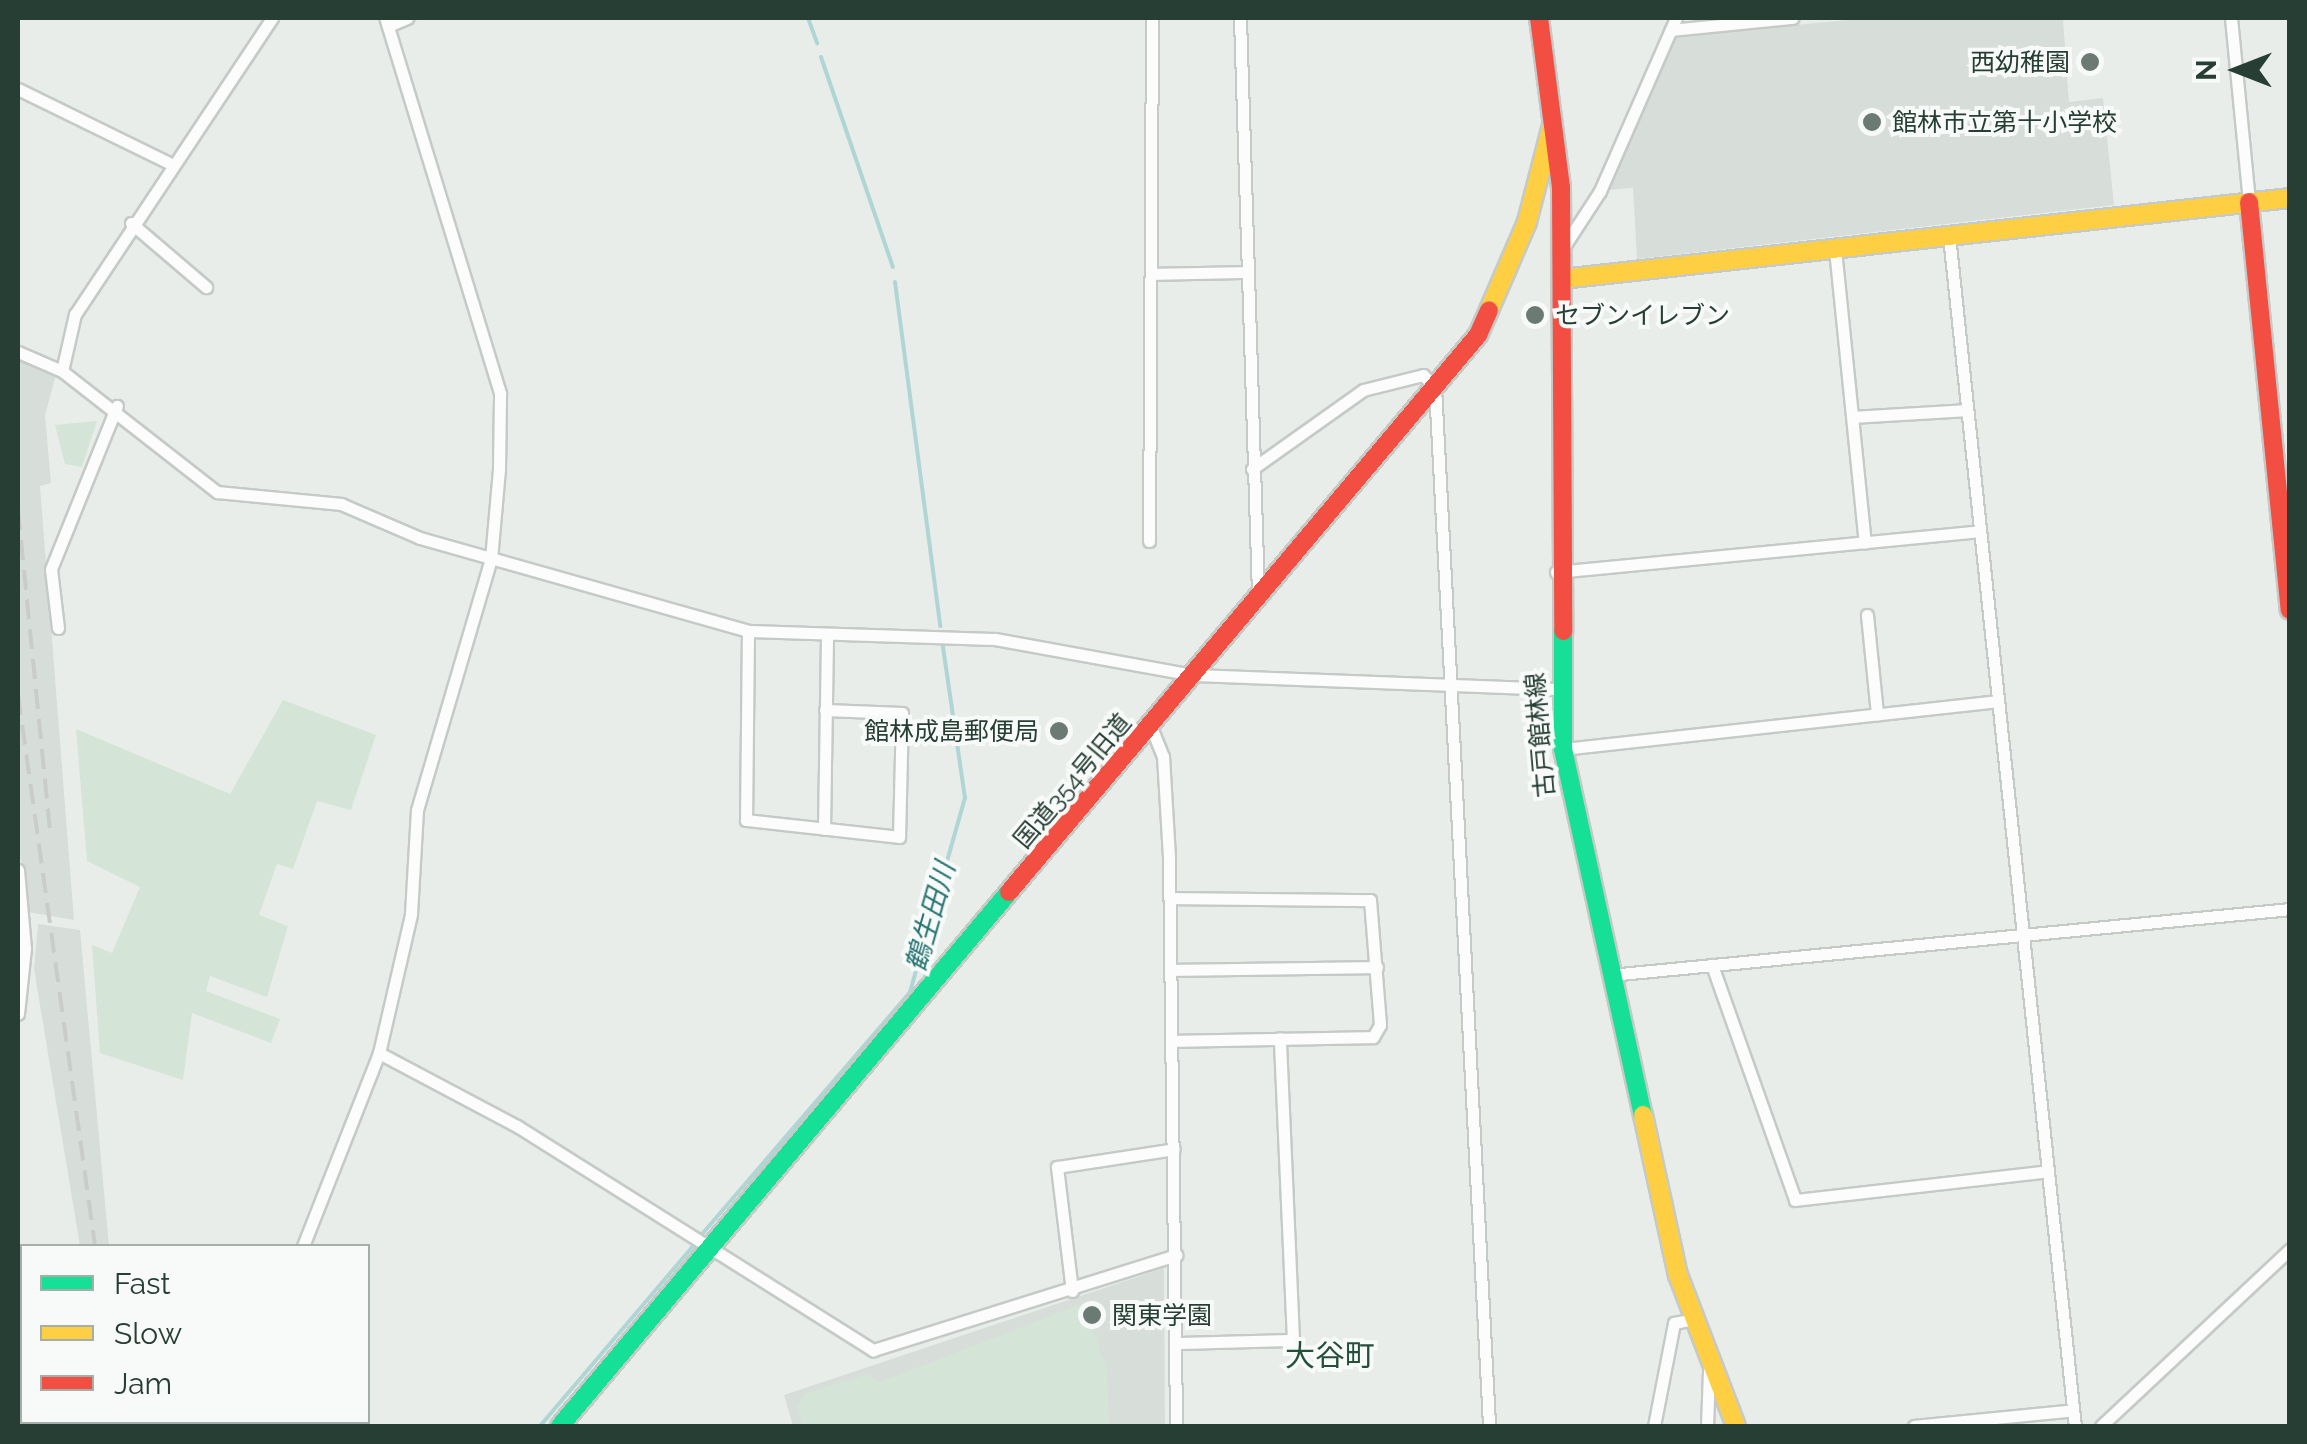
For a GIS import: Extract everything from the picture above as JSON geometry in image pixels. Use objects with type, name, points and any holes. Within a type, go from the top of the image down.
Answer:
[{"type":"street","points":[[62,371],[74,314],[169,163],[272,18]]},
{"type":"street","points":[[304,1244],[379,1052],[411,914],[417,810],[491,560],[500,394],[387,22],[407,18]]},
{"type":"street","points":[[1150,541],[1152,18]]},
{"type":"street","points":[[1240,18],[1258,599]]},
{"type":"street","name":"古戸館林線","points":[[1539,18],[1563,248],[1556,572],[1563,749],[1606,976],[1690,1320],[1736,1426]]},
{"type":"street","points":[[1563,248],[1600,191],[1673,24],[1792,18]]},
{"type":"street","points":[[2231,18],[2290,610]]},
{"type":"street","points":[[18,89],[169,163]]},
{"type":"street","name":"国道354号旧道","points":[[560,1426],[1478,335],[1508,276],[1551,128]]},
{"type":"street","points":[[1562,279],[2290,198]]},
{"type":"street","points":[[131,223],[206,287]]},
{"type":"street","points":[[1949,236],[2042,1172],[2068,1412],[2075,1426]]},
{"type":"street","points":[[1835,248],[1865,542]]},
{"type":"street","points":[[1152,274],[1248,272]]},
{"type":"street","points":[[18,352],[62,371],[117,406],[217,492],[341,504],[491,560],[748,632],[995,639],[1194,675],[1558,689]]},
{"type":"street","points":[[1252,469],[1363,390],[1423,374],[1435,387],[1489,1426]]},
{"type":"street","points":[[58,628],[51,569],[117,406]]},
{"type":"street","points":[[1852,417],[1967,410]]},
{"type":"street","points":[[1556,572],[1980,531]]},
{"type":"street","points":[[1867,615],[1876,714]]},
{"type":"street","points":[[748,632],[746,820],[899,837],[902,714],[825,710]]},
{"type":"street","points":[[824,829],[827,634]]},
{"type":"street","points":[[1563,749],[1995,701]]},
{"type":"street","points":[[1151,727],[1164,756],[1170,898],[1176,1426]]},
{"type":"street","points":[[18,870],[25,948],[18,1014]]},
{"type":"street","points":[[1170,898],[1360,895],[1374,905],[1377,967],[1373,1037],[1173,1041]]},
{"type":"street","points":[[1606,976],[2290,909]]},
{"type":"street","points":[[1712,965],[1794,1200],[2042,1172]]},
{"type":"street","points":[[1172,970],[1377,967]]},
{"type":"street","points":[[1176,1343],[1294,1340],[1280,1038]]},
{"type":"street","points":[[379,1052],[884,1351],[1176,1255]]},
{"type":"street","points":[[1072,1292],[1057,1168],[1174,1149]]},
{"type":"street","points":[[2101,1426],[2290,1249]]},
{"type":"street","points":[[1654,1426],[1674,1323],[1690,1320]]},
{"type":"street","points":[[1707,1426],[1709,1371]]},
{"type":"street","points":[[1914,1426],[2068,1412]]},
{"type":"shaded area","name":"館林市立第十小学校","points":[[1870,18],[2063,18],[2069,102],[2103,98],[2114,205],[1637,259],[1633,188],[1607,190],[1677,36]]},
{"type":"shaded area","points":[[18,358],[56,375],[45,415],[51,483],[40,486],[74,920],[28,912],[18,840]]},
{"type":"shaded area","points":[[38,924],[80,930],[109,1244],[80,1244],[34,969]]},
{"type":"shaded area","name":"関東学園","points":[[1164,1268],[1165,1426],[793,1426],[784,1395]]},
{"type":"green space","points":[[97,421],[82,467],[65,464],[55,425]]},
{"type":"green space","points":[[283,700],[376,735],[351,810],[317,801],[293,869],[277,864],[259,915],[288,926],[267,997],[210,976],[206,991],[280,1019],[271,1043],[192,1013],[183,1080],[100,1053],[92,945],[112,953],[140,887],[87,861],[76,729],[230,794]]},
{"type":"green space","name":"関東学園","points":[[1084,1303],[1107,1370],[1109,1426],[803,1426],[797,1407],[805,1394],[869,1374],[878,1383]]},
{"type":"waterway","name":"鶴生田川","points":[[808,18],[817,43]]},
{"type":"waterway","name":"鶴生田川","points":[[821,57],[893,267]]},
{"type":"waterway","name":"鶴生田川","points":[[895,282],[940,626]]},
{"type":"waterway","name":"鶴生田川","points":[[703,1233],[910,992],[965,798],[943,647]]},
{"type":"waterway","name":"鶴生田川","points":[[540,1426],[693,1246]]},
{"type":"railway","points":[[18,510],[50,828]]},
{"type":"railway","points":[[18,695],[95,1244]]},
{"type":"traffic: fast","points":[[1563,631],[1563,749],[1643,1115]]},
{"type":"traffic: fast","points":[[560,1426],[1009,892]]},
{"type":"traffic: slow","points":[[1489,310],[1527,222],[1551,129]]},
{"type":"traffic: slow","points":[[1562,279],[2290,198]]},
{"type":"traffic: slow","points":[[1643,1115],[1678,1275],[1736,1426]]},
{"type":"traffic: jam","points":[[1539,18],[1561,187],[1563,631]]},
{"type":"traffic: jam","points":[[2249,202],[2290,610]]},
{"type":"traffic: jam","points":[[1009,892],[1478,335],[1489,310]]},
{"type":"place","name":"西幼稚園","points":[[2090,62]]},
{"type":"place","name":"館林市立第十小学校","points":[[1872,122]]},
{"type":"place","name":"セブンイレブン","points":[[1535,315]]},
{"type":"place","name":"館林成島郵便局","points":[[1059,731]]},
{"type":"place","name":"関東学園","points":[[1092,1315]]},
{"type":"district","name":"大谷町","points":[[1330,1356]]}]
